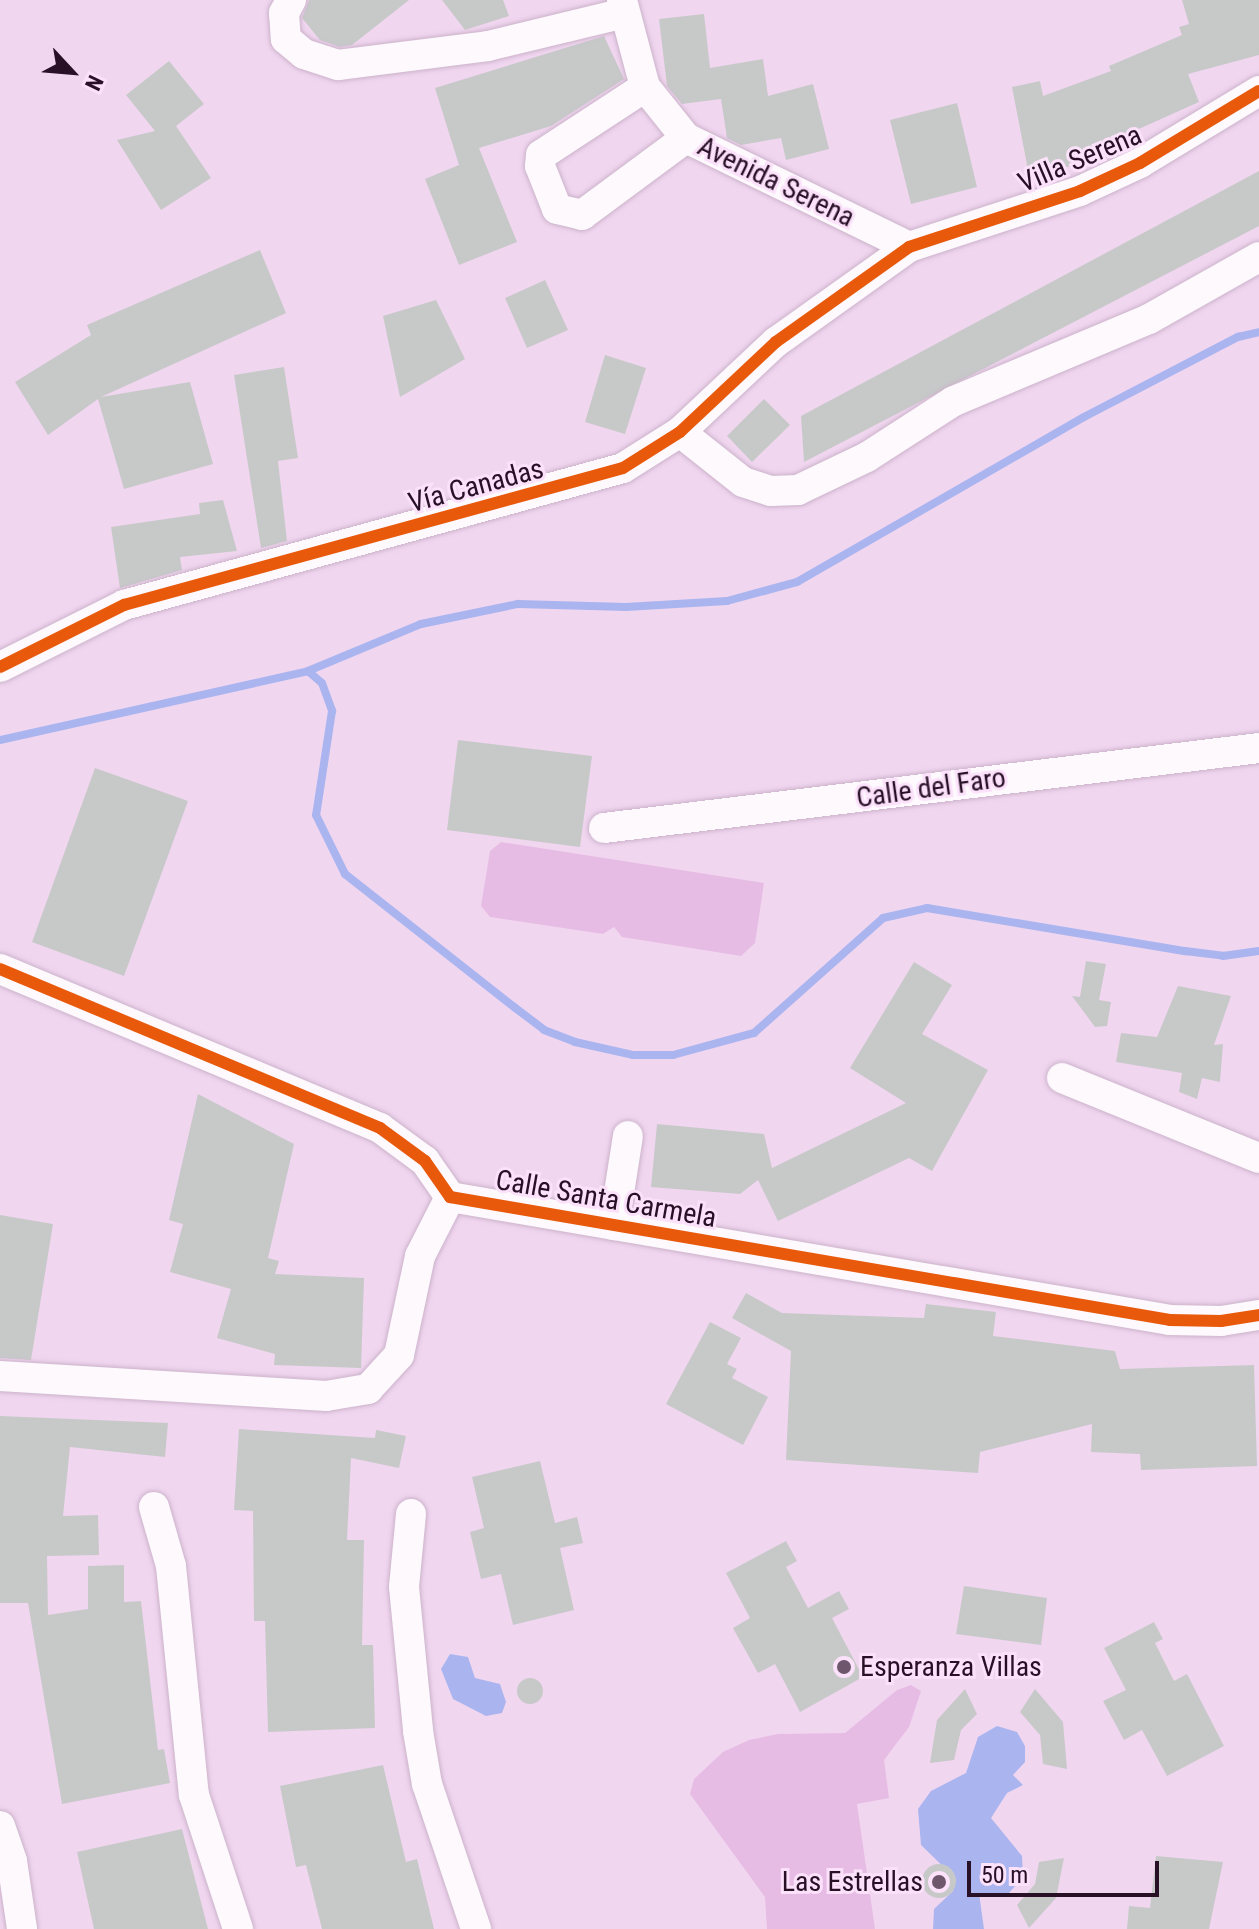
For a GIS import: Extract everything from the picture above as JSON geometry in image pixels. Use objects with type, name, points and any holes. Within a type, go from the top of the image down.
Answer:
[{"type":"street","name":"Avenida Serena","points":[[291,0],[284,13],[286,39],[304,54],[338,65],[488,46],[623,7],[645,87],[686,138],[909,247]]},
{"type":"street","points":[[645,87],[541,155],[540,166],[557,209],[582,215],[686,138]]},
{"type":"street","name":"Villa Serena","points":[[909,247],[1080,191],[1140,163],[1259,91]]},
{"type":"street","name":"Vía Canadas","points":[[0,667],[124,605],[593,479],[623,468],[680,432],[776,342],[909,247]]},
{"type":"street","points":[[680,432],[743,482],[771,491],[798,490],[867,457],[976,390],[1149,319],[1259,257]]},
{"type":"street","name":"Calle del Faro","points":[[604,828],[1259,748]]},
{"type":"street","points":[[0,969],[380,1128],[425,1161],[450,1197],[420,1256],[399,1355],[368,1389],[326,1396],[0,1376]]},
{"type":"street","points":[[1062,1078],[1259,1158]]},
{"type":"street","points":[[614,1225],[628,1136]]},
{"type":"street","name":"Calle Santa Carmela","points":[[450,1197],[1170,1320],[1221,1321],[1259,1315]]},
{"type":"street","points":[[154,1507],[171,1566],[194,1795],[238,1929]]},
{"type":"street","points":[[411,1514],[404,1587],[418,1731],[427,1784],[476,1929]]},
{"type":"street","points":[[0,1826],[12,1861],[22,1929]]},
{"type":"shaded area","points":[[501,842],[764,883],[755,943],[741,956],[622,937],[614,927],[603,934],[490,917],[481,906],[490,851]]},
{"type":"shaded area","points":[[911,1685],[921,1691],[909,1727],[884,1760],[889,1798],[857,1804],[875,1929],[767,1929],[765,1897],[690,1794],[694,1779],[723,1752],[749,1740],[778,1734],[845,1733],[897,1690]]},
{"type":"water","points":[[450,1654],[468,1657],[475,1678],[500,1684],[506,1702],[502,1713],[486,1716],[453,1699],[441,1669]]},
{"type":"water","points":[[997,1726],[1017,1732],[1025,1746],[1025,1762],[1013,1775],[1023,1785],[1007,1793],[991,1818],[1022,1856],[1023,1877],[1009,1893],[979,1893],[984,1929],[933,1929],[934,1909],[953,1891],[956,1879],[921,1845],[918,1809],[931,1791],[966,1773],[978,1737]]},
{"type":"building","points":[[309,0],[409,0],[352,45],[340,47],[320,40],[302,18]]},
{"type":"building","points":[[442,0],[503,0],[509,16],[465,30]]},
{"type":"building","points":[[1182,0],[1259,0],[1259,55],[1188,74],[1199,102],[1074,158],[1076,165],[1029,175],[1012,87],[1040,81],[1043,96],[1111,71],[1109,66],[1182,35],[1179,27],[1189,24]]},
{"type":"building","points":[[704,14],[710,68],[763,59],[768,96],[813,84],[829,149],[786,160],[781,138],[741,145],[727,138],[721,99],[682,104],[667,86],[659,19]]},
{"type":"building","points":[[604,36],[624,79],[551,126],[479,148],[517,242],[459,265],[425,179],[459,165],[435,88]]},
{"type":"building","points":[[169,61],[204,104],[176,126],[211,178],[161,210],[117,140],[155,131],[126,95]]},
{"type":"building","points":[[957,103],[977,187],[911,204],[890,120]]},
{"type":"building","points":[[1259,171],[1259,226],[804,462],[801,416]]},
{"type":"building","points":[[260,250],[286,313],[101,397],[190,382],[213,464],[124,489],[98,399],[48,435],[15,382],[91,335],[87,325]]},
{"type":"building","points":[[545,280],[568,330],[527,348],[505,298]]},
{"type":"building","points":[[436,300],[465,359],[400,397],[383,316]]},
{"type":"building","points":[[605,355],[646,368],[625,434],[585,422]]},
{"type":"building","points":[[284,367],[298,458],[278,461],[287,541],[261,548],[234,375]]},
{"type":"building","points":[[764,399],[790,425],[752,462],[727,436]]},
{"type":"building","points":[[223,500],[237,551],[180,557],[182,570],[120,588],[111,527],[200,514],[199,503]]},
{"type":"building","points":[[458,740],[592,756],[580,847],[447,830]]},
{"type":"building","points":[[95,768],[188,801],[124,976],[32,942]]},
{"type":"building","points":[[1086,961],[1106,964],[1099,1000],[1111,1002],[1107,1026],[1095,1027],[1072,996],[1080,997]]},
{"type":"building","points":[[914,962],[952,985],[922,1034],[988,1070],[932,1171],[909,1158],[778,1221],[758,1180],[740,1194],[651,1187],[657,1124],[764,1134],[772,1168],[906,1103],[850,1068]]},
{"type":"building","points":[[1178,986],[1231,996],[1214,1045],[1223,1044],[1220,1082],[1202,1078],[1197,1099],[1179,1092],[1182,1073],[1116,1062],[1121,1033],[1157,1037]]},
{"type":"building","points":[[198,1094],[294,1144],[268,1258],[279,1261],[275,1274],[364,1278],[361,1368],[274,1365],[275,1354],[217,1338],[231,1289],[170,1272],[183,1224],[169,1220]]},
{"type":"building","points":[[0,1215],[53,1224],[31,1360],[0,1358]]},
{"type":"building","points":[[746,1293],[782,1313],[924,1318],[926,1304],[996,1312],[993,1336],[1115,1351],[1120,1369],[1254,1365],[1257,1466],[1141,1470],[1140,1454],[1091,1452],[1092,1424],[980,1452],[978,1473],[786,1460],[791,1351],[732,1318]]},
{"type":"building","points":[[710,1322],[741,1338],[727,1364],[737,1369],[732,1378],[768,1397],[743,1445],[666,1404]]},
{"type":"building","points":[[0,1416],[168,1423],[165,1457],[70,1447],[63,1516],[98,1515],[99,1555],[47,1556],[48,1615],[88,1609],[88,1566],[124,1565],[124,1602],[141,1601],[158,1750],[164,1749],[170,1783],[62,1804],[28,1603],[0,1603]]},
{"type":"building","points":[[239,1429],[375,1438],[376,1430],[406,1436],[399,1468],[351,1458],[347,1540],[364,1540],[362,1645],[373,1645],[375,1728],[268,1732],[265,1621],[254,1621],[253,1511],[234,1510]]},
{"type":"building","points":[[540,1461],[555,1523],[577,1517],[583,1543],[560,1548],[574,1610],[513,1625],[501,1574],[481,1579],[470,1532],[484,1528],[472,1477]]},
{"type":"building","points":[[786,1541],[797,1561],[786,1567],[808,1608],[839,1591],[849,1609],[832,1618],[863,1677],[800,1712],[775,1664],[758,1673],[733,1628],[750,1618],[726,1573]]},
{"type":"building","points":[[964,1586],[1047,1598],[1041,1645],[956,1634]]},
{"type":"building","points":[[1154,1622],[1163,1639],[1155,1643],[1174,1681],[1187,1674],[1224,1746],[1167,1776],[1142,1730],[1124,1740],[1103,1701],[1126,1690],[1104,1648]]},
{"type":"building","points":[[530,1678],[539,1682],[543,1691],[539,1700],[530,1704],[521,1700],[517,1691],[521,1682]]},
{"type":"building","points":[[965,1689],[977,1714],[961,1730],[954,1760],[930,1763],[937,1720]]},
{"type":"building","points":[[1035,1689],[1063,1722],[1067,1769],[1043,1764],[1040,1735],[1020,1712]]},
{"type":"building","points":[[383,1765],[406,1862],[417,1859],[434,1929],[322,1929],[306,1865],[296,1867],[280,1786]]},
{"type":"building","points":[[182,1829],[208,1929],[94,1929],[77,1852]]},
{"type":"building","points":[[1156,1856],[1223,1862],[1209,1929],[1127,1929],[1129,1906],[1150,1908]]},
{"type":"building","points":[[1064,1858],[1056,1898],[1029,1928],[1017,1905],[1035,1884],[1039,1862]]},
{"type":"building","name":"Las Estrellas","points":[[939,1864],[951,1869],[956,1881],[951,1893],[939,1898],[927,1893],[922,1881],[927,1869]]},
{"type":"waterway","points":[[0,740],[308,671],[421,624],[518,604],[626,607],[727,601],[797,582],[1084,417],[1238,337],[1259,332]]},
{"type":"waterway","points":[[308,671],[322,683],[332,711],[316,815],[345,874],[544,1030],[575,1042],[633,1055],[673,1055],[754,1033],[883,918],[927,908],[1223,956],[1259,951]]},
{"type":"cycle path","points":[[0,667],[124,605],[623,468],[680,432],[776,342],[909,247],[1080,191],[1140,163],[1259,91]]},
{"type":"cycle path","points":[[0,969],[380,1128],[425,1161],[450,1197],[1170,1320],[1221,1321],[1259,1315]]},
{"type":"place","name":"Esperanza Villas","points":[[844,1667]]},
{"type":"place","name":"Las Estrellas","points":[[939,1882]]}]
